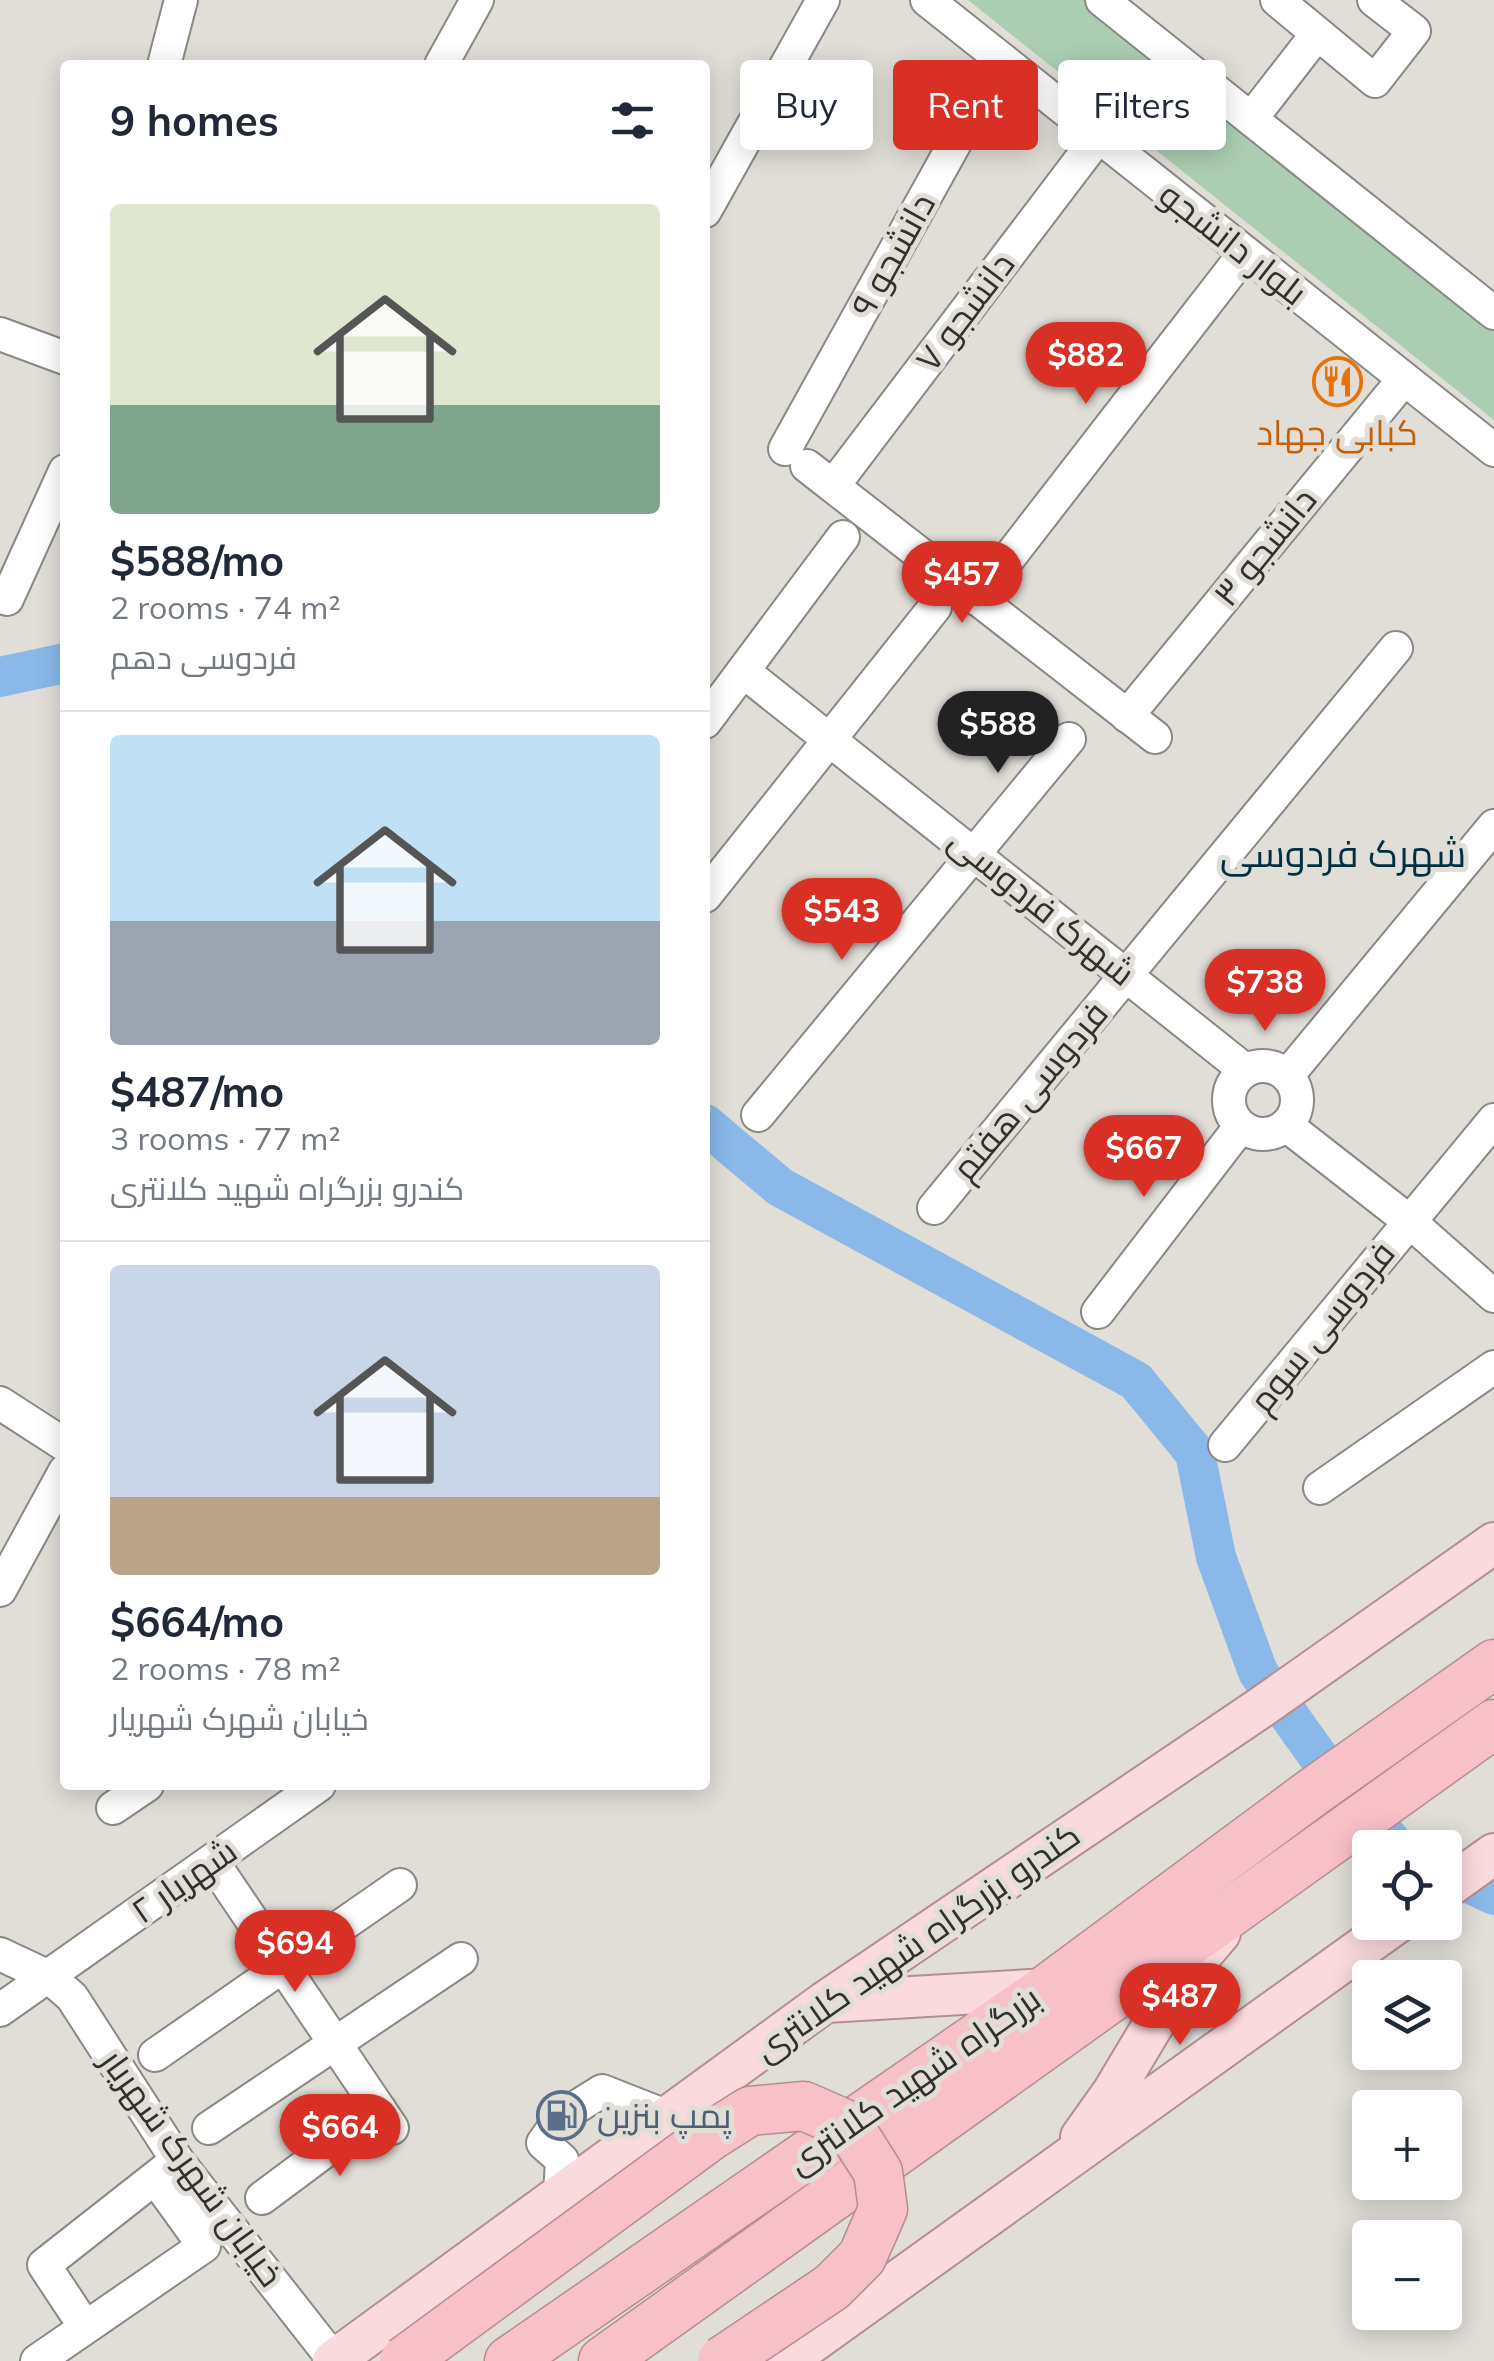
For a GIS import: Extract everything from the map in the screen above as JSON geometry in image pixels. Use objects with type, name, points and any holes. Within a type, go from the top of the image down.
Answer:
[{"type":"highway","name":"بزرگراه شهید کلانتری","points":[[509,2361],[1046,1989],[1330,1779],[1494,1664]]},
{"type":"highway","name":"بزرگراه شهید کلانتری","points":[[603,2361],[1383,1803],[1484,1735]]},
{"type":"highway","points":[[404,2361],[712,2135],[750,2111],[804,2106],[846,2124],[852,2131],[878,2172],[883,2209],[862,2257],[832,2287],[722,2361]]},
{"type":"main road","name":"کندرو بزرگراه شهید کلانتری","points":[[333,2361],[825,2002],[1494,1543]]},
{"type":"main road","points":[[1064,2160],[1113,2092],[1180,1980],[1250,1899]]},
{"type":"main road","points":[[786,2361],[1373,1940]]},
{"type":"main road","points":[[825,2002],[1046,1989]]},
{"type":"main road","points":[[825,2361],[847,2318]]},
{"type":"street","points":[[165,60],[181,0]]},
{"type":"street","points":[[444,60],[477,0]]},
{"type":"street","points":[[710,202],[823,0]]},
{"type":"street","name":"بلوار دانشجو","points":[[927,0],[1002,60]]},
{"type":"street","points":[[1102,0],[1493,310]]},
{"type":"street","points":[[1277,0],[1375,81],[1414,31],[1374,0]]},
{"type":"street","points":[[1251,119],[1317,34]]},
{"type":"street","name":"بلوار دانشجو","points":[[1038,89],[1058,105]]},
{"type":"street","name":"دانشجو ۹","points":[[808,467],[959,150]]},
{"type":"street","name":"دانشجو ۷","points":[[808,467],[1087,150]]},
{"type":"street","name":"بلوار دانشجو","points":[[1114,150],[1494,450]]},
{"type":"street","points":[[978,599],[1244,253]]},
{"type":"street","points":[[0,334],[60,356]]},
{"type":"street","name":"دانشجو ۳","points":[[1127,716],[1404,379]]},
{"type":"street","points":[[808,467],[1155,737]]},
{"type":"street","points":[[7,599],[60,483]]},
{"type":"street","points":[[710,716],[843,538]]},
{"type":"street","points":[[710,890],[935,607]]},
{"type":"street","name":"فردوسی هفتم","points":[[934,1208],[1396,648]]},
{"type":"street","name":"شهرک فردوسی","points":[[740,677],[971,856],[1241,1074]]},
{"type":"street","points":[[758,1115],[1069,740]]},
{"type":"street","points":[[1287,1076],[1494,826]]},
{"type":"street","points":[[1263,1065],[1287,1076],[1296,1092],[1291,1118],[1272,1133],[1261,1134],[1240,1127],[1229,1108],[1228,1097],[1241,1074],[1263,1065]]},
{"type":"street","points":[[1291,1118],[1414,1215],[1494,1269]]},
{"type":"street","name":"فردوسی سوم","points":[[1225,1444],[1494,1120]]},
{"type":"street","points":[[1098,1312],[1240,1127]]},
{"type":"street","points":[[1414,1215],[1494,1296]]},
{"type":"street","points":[[1320,1488],[1494,1366]]},
{"type":"street","points":[[0,1403],[60,1442]]},
{"type":"street","points":[[0,1590],[60,1480]]},
{"type":"street","points":[[113,1808],[140,1790]]},
{"type":"street","name":"۲ شهریار","points":[[0,2010],[312,1790]]},
{"type":"street","points":[[212,1861],[386,2119],[262,2198]]},
{"type":"street","points":[[155,2055],[400,1884]]},
{"type":"street","points":[[0,1954],[49,1977]]},
{"type":"street","points":[[209,2128],[460,1959]]},
{"type":"street","name":"خیابان شهرک شهریار","points":[[49,1977],[72,1997],[166,2169],[333,2361]]},
{"type":"street","points":[[560,2195],[562,2160],[542,2143],[562,2116],[602,2091],[668,2117]]},
{"type":"street","points":[[37,2361],[204,2246],[166,2169],[44,2265],[85,2327]]},
{"type":"green space","points":[[968,0],[1084,0],[1160,60],[1058,60],[1058,72]]},
{"type":"green space","points":[[1226,112],[1494,324],[1494,420],[1156,150],[1226,150]]},
{"type":"waterway","points":[[0,677],[60,664]]},
{"type":"waterway","points":[[710,1128],[780,1187],[1136,1381],[1195,1453],[1216,1557],[1258,1672],[1325,1766],[1381,1830]]},
{"type":"waterway","points":[[1462,1880],[1494,1895]]},
{"type":"place","name":"کبابی جهاد","points":[[1337,381]]},
{"type":"place","name":"پمپ بنزین","points":[[562,2116]]},
{"type":"district","name":"شهرک فردوسی","points":[[1343,854]]}]
